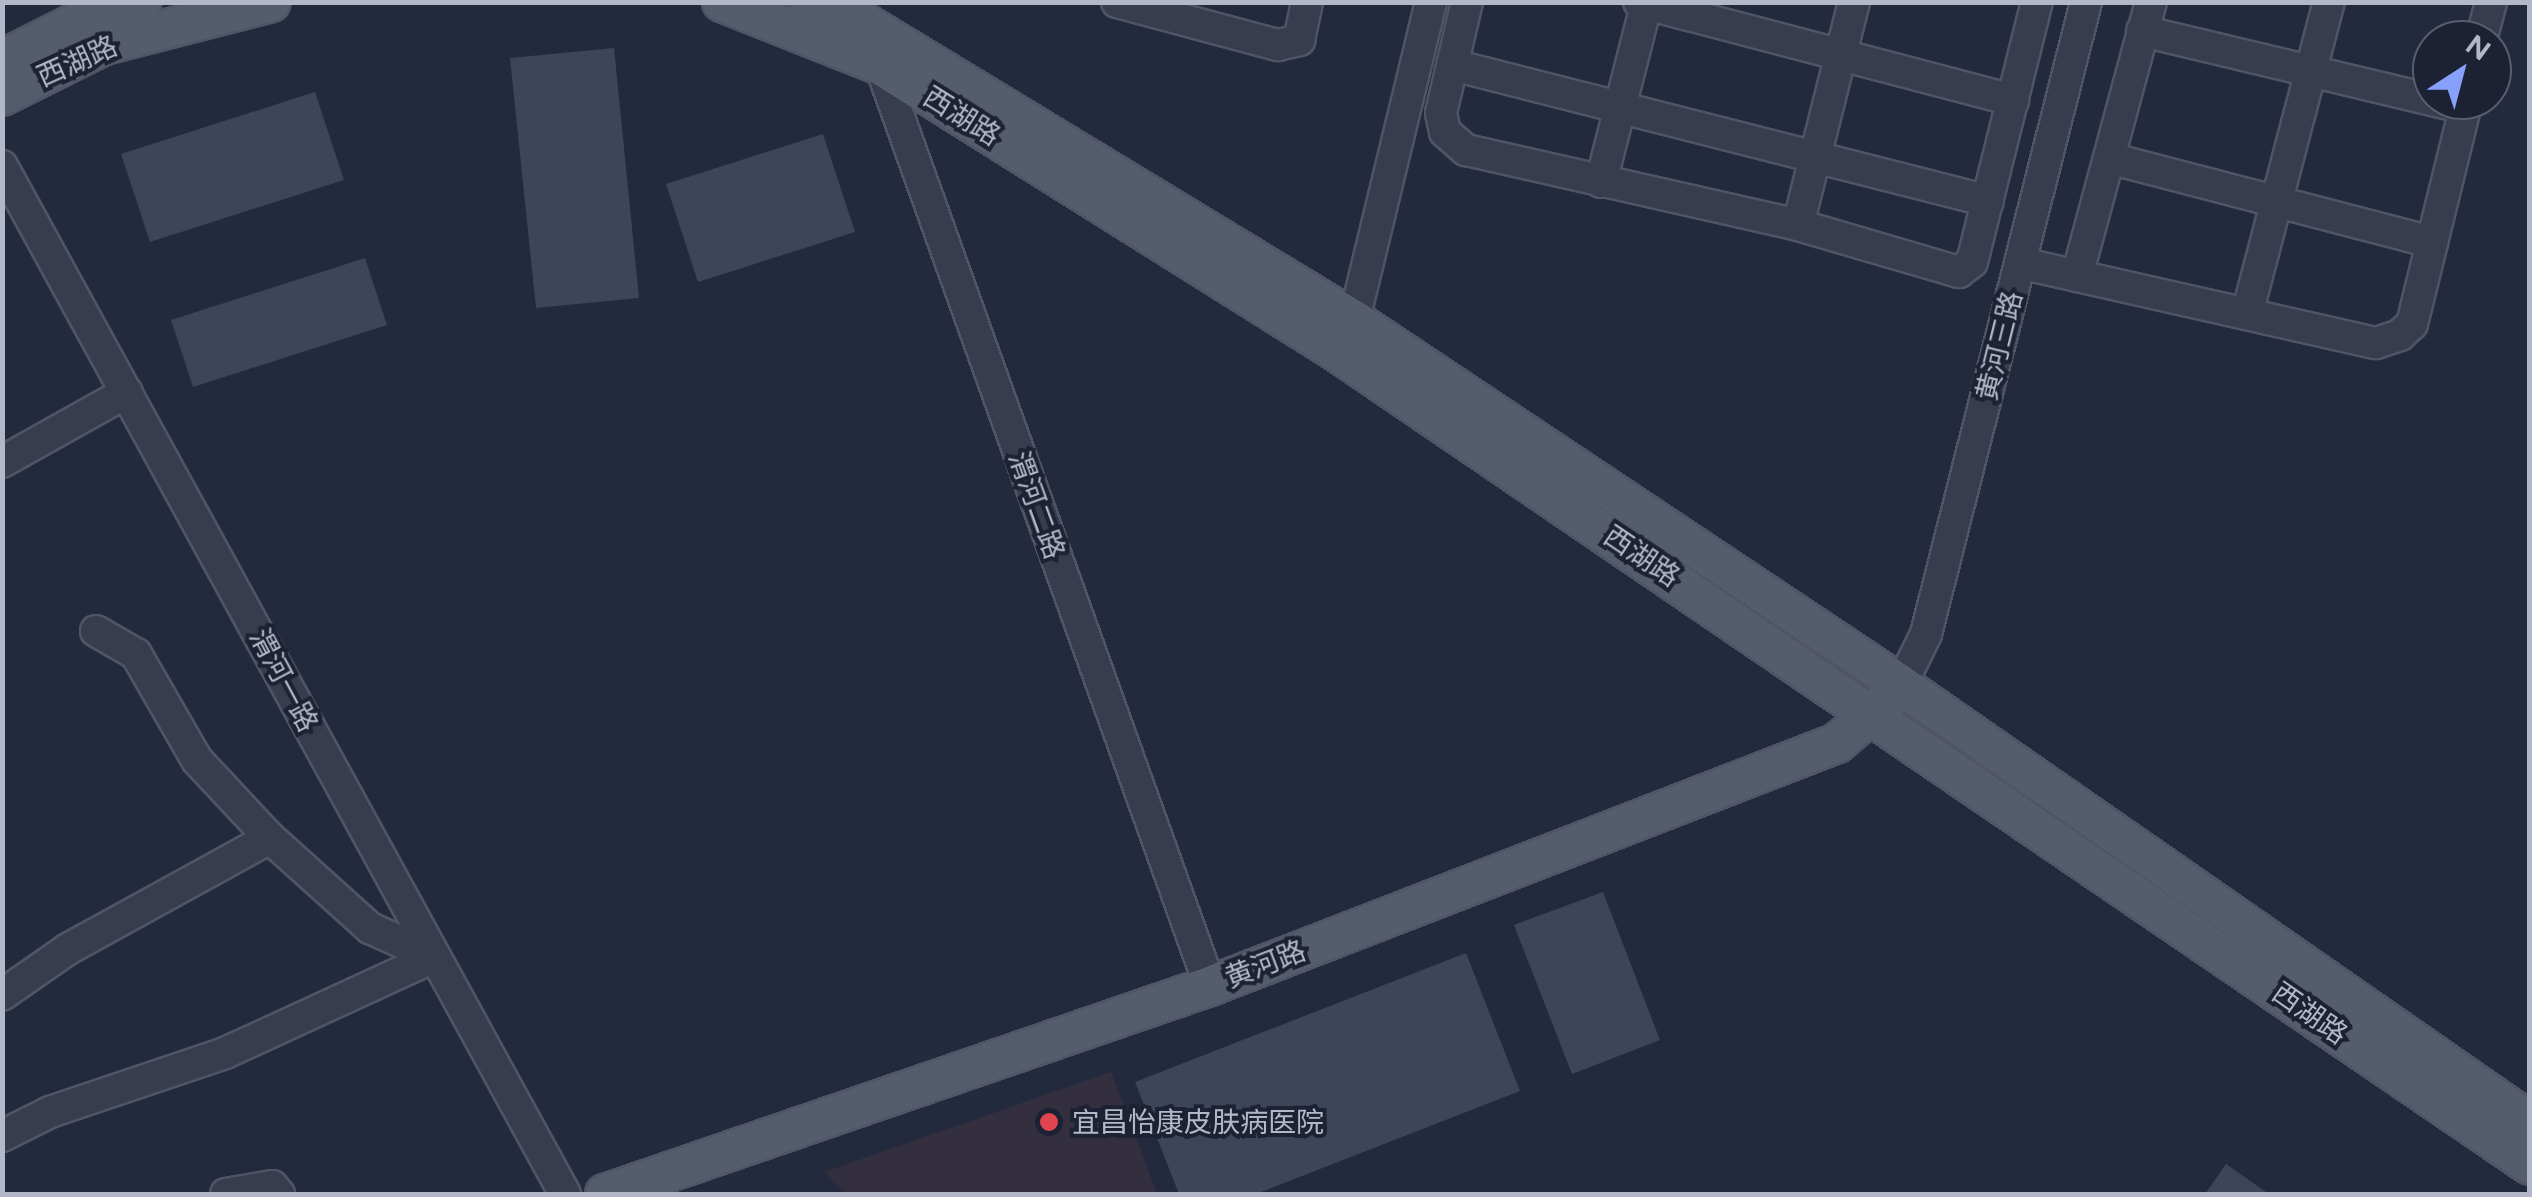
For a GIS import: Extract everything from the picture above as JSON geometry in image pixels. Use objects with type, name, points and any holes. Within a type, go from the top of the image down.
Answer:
[{"type":"main road","name":"西湖路","points":[[2,60],[93,14],[142,2]]},
{"type":"main road","name":"西湖路","points":[[2,96],[104,44],[271,2]]},
{"type":"main road","name":"西湖路","points":[[722,2],[880,64],[1336,351],[1876,714],[2530,1165]]},
{"type":"main road","name":"西湖路","points":[[810,2],[866,24],[1354,320],[1901,685],[2530,1122]]},
{"type":"main road","name":"黄河路","points":[[605,1194],[1210,986],[1837,743],[1876,714],[1901,685]]},
{"type":"street","points":[[1117,2],[1278,45],[1299,40],[1306,2]]},
{"type":"street","points":[[1354,320],[1432,2]]},
{"type":"street","points":[[1467,2],[1441,113],[1446,132],[1466,150],[1798,225],[1959,272],[1972,262],[2037,2]]},
{"type":"street","points":[[1798,225],[1854,2]]},
{"type":"street","name":"黄河三路","points":[[1901,685],[1926,634],[2086,2]]},
{"type":"street","points":[[2247,314],[2329,2]]},
{"type":"street","points":[[1602,182],[1644,3],[2013,100]]},
{"type":"street","points":[[2078,276],[2146,17],[2311,72],[2412,93]]},
{"type":"street","name":"渭河二路","points":[[866,24],[1210,986]]},
{"type":"street","points":[[1452,65],[1988,200]]},
{"type":"street","points":[[2020,263],[2376,343],[2400,335],[2412,324],[2462,120]]},
{"type":"street","points":[[2109,158],[2432,242]]},
{"type":"street","name":"渭河一路","points":[[2,166],[565,1194]]},
{"type":"street","points":[[2,462],[127,392]]},
{"type":"street","points":[[96,631],[136,654],[197,760],[270,838],[370,928],[434,958]]},
{"type":"street","points":[[2,995],[68,949],[270,838]]},
{"type":"street","points":[[2,1136],[50,1112],[261,1038],[434,958]]},
{"type":"street","points":[[226,1194],[272,1186],[280,1194]]},
{"type":"shaded area","name":"宜昌怡康皮肤病医院","points":[[1111,1072],[1157,1194],[847,1194],[824,1172]]},
{"type":"building","points":[[614,48],[639,298],[536,308],[510,58]]},
{"type":"building","points":[[315,92],[344,180],[150,242],[121,154]]},
{"type":"building","points":[[823,134],[855,232],[698,282],[666,184]]},
{"type":"building","points":[[365,258],[387,325],[193,387],[171,320]]},
{"type":"building","points":[[1603,892],[1660,1040],[1572,1074],[1514,925]]},
{"type":"building","points":[[1466,953],[1520,1091],[1256,1194],[1179,1194],[1135,1082]]},
{"type":"building","points":[[2226,1164],[2269,1194],[2205,1194]]},
{"type":"place","name":"宜昌怡康皮肤病医院","points":[[1049,1122]]}]
